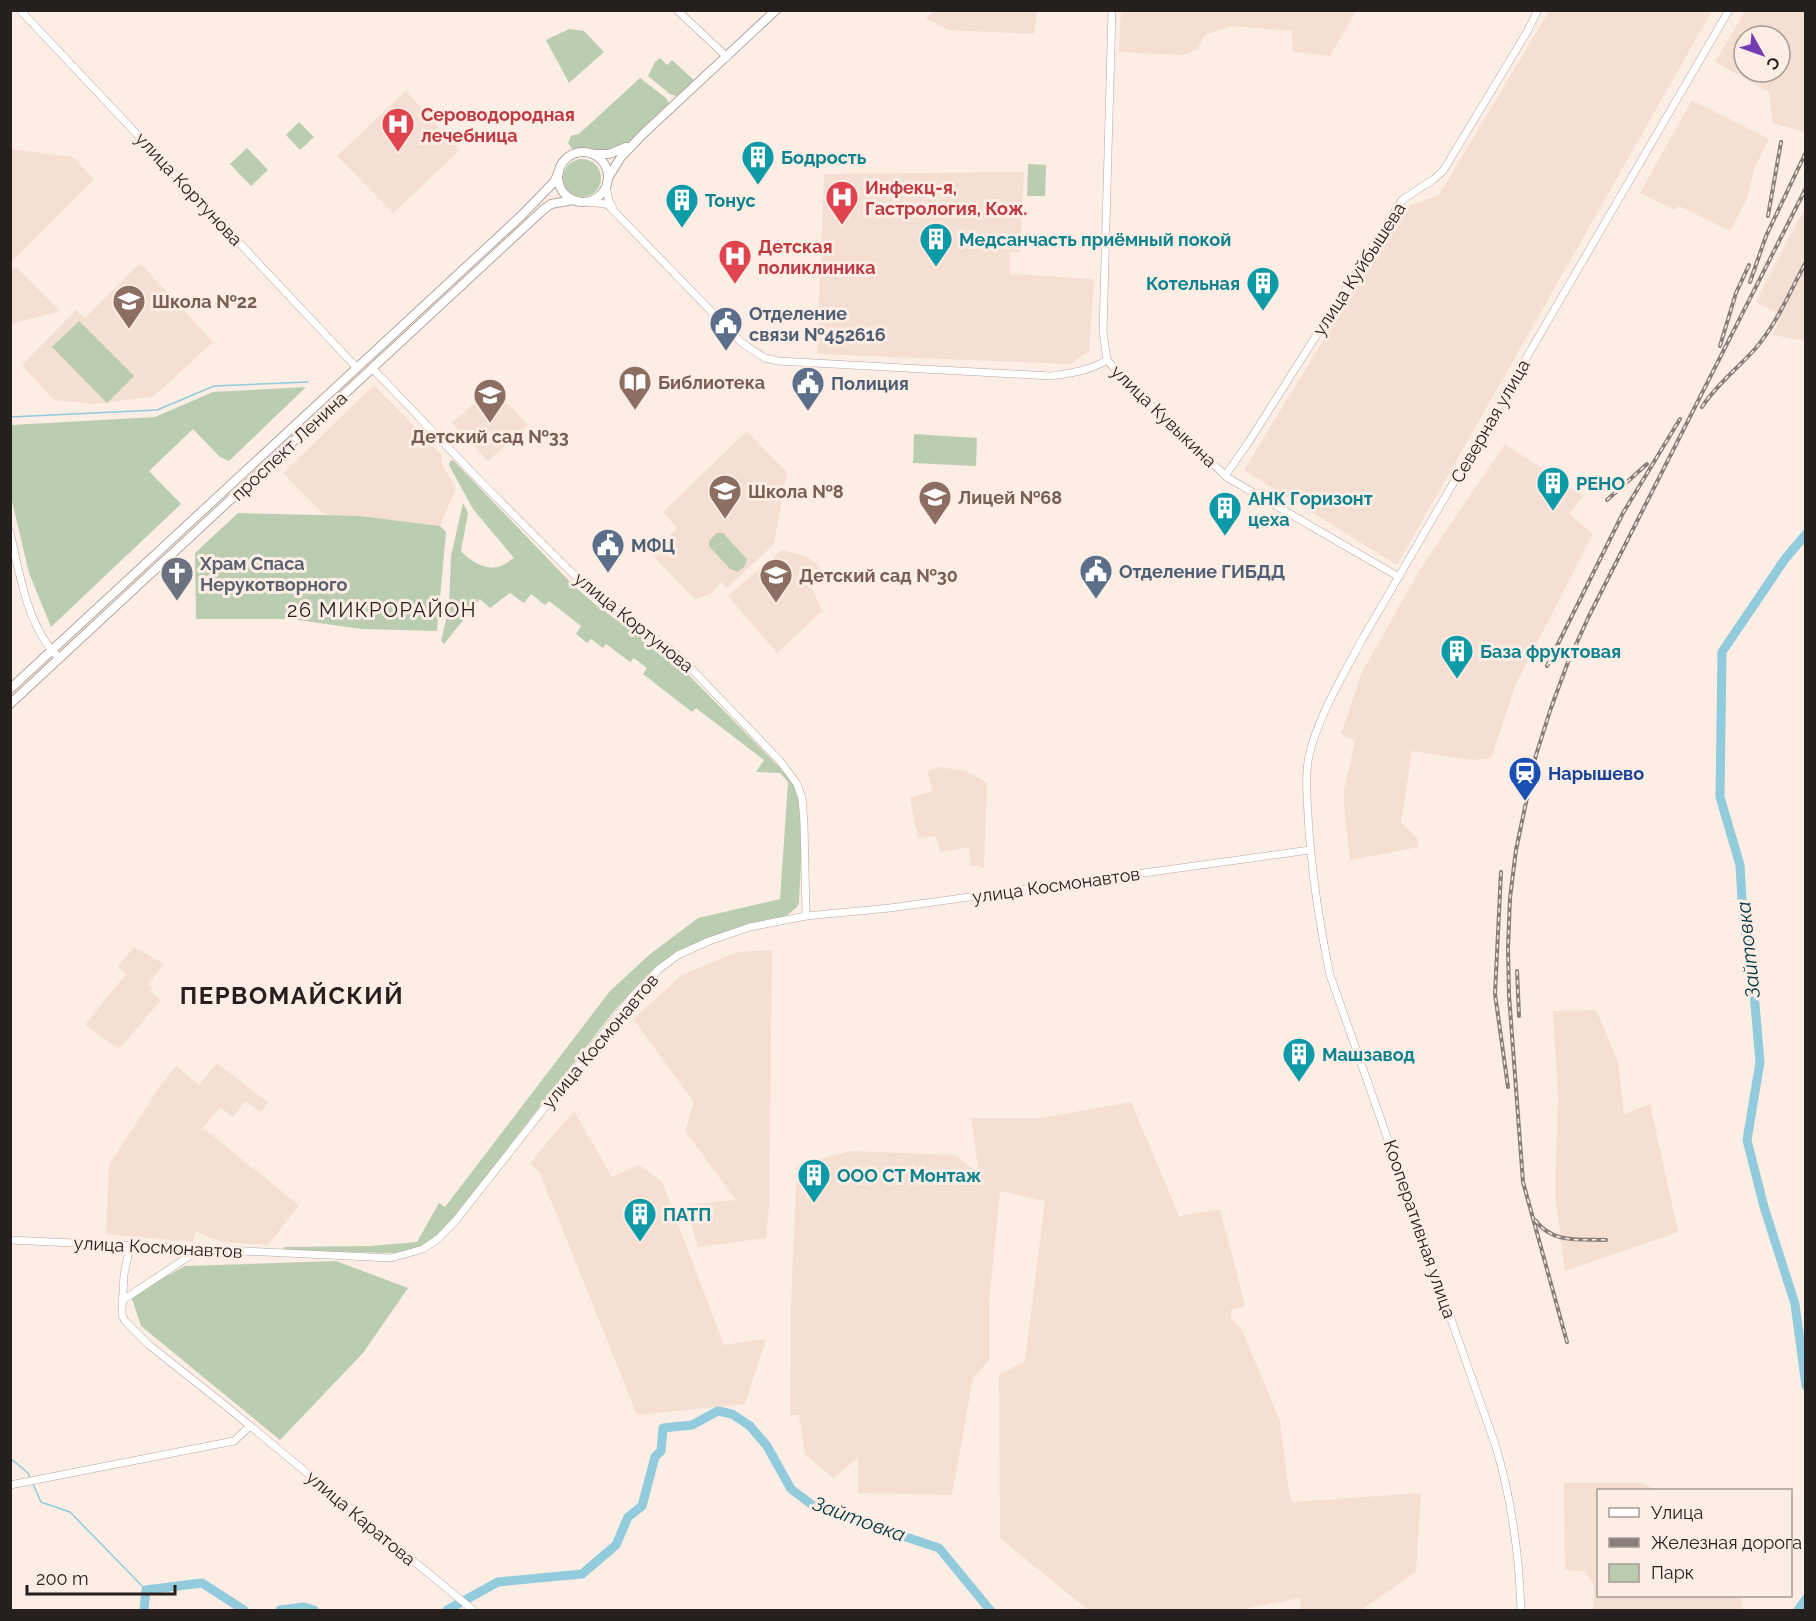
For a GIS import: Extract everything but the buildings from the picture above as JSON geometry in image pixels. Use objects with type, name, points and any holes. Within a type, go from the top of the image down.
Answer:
[{"type":"main road","name":"улица Кортунова","points":[[20,10],[357,368]]},
{"type":"main road","points":[[677,10],[727,57]]},
{"type":"main road","points":[[619,215],[609,201],[606,187],[608,177],[621,157],[776,10]]},
{"type":"main road","name":"улица Кувыкина","points":[[1112,10],[1103,332],[1107,360],[1225,476],[1399,577]]},
{"type":"main road","name":"улица Куйбышева","points":[[1225,476],[1402,200],[1443,171],[1538,10]]},
{"type":"main road","name":"Северная улица","points":[[1310,850],[1306,774],[1310,753],[1332,695],[1729,10]]},
{"type":"main road","points":[[644,134],[618,152],[609,154],[581,152],[571,156],[563,163],[559,172],[560,186],[573,200],[606,204],[742,343],[765,358],[778,362],[1051,376],[1080,373],[1107,360]]},
{"type":"main road","points":[[591,154],[604,163],[608,177]]},
{"type":"main road","name":"проспект Ленина","points":[[10,689],[522,215],[549,188],[559,172]]},
{"type":"main road","points":[[588,202],[599,196],[606,187]]},
{"type":"main road","name":"проспект Ленина","points":[[10,704],[544,209],[551,204],[573,200]]},
{"type":"main road","points":[[365,361],[373,369]]},
{"type":"main road","points":[[357,368],[364,376]]},
{"type":"main road","name":"улица Кортунова","points":[[373,369],[573,574],[680,657],[780,761],[797,784],[802,798],[806,916]]},
{"type":"main road","points":[[10,532],[24,592],[43,641],[59,658]]},
{"type":"main road","name":"улица Космонавтов","points":[[10,1240],[391,1258],[423,1249],[439,1238],[456,1220],[626,1004],[659,969],[678,955],[709,941],[750,927],[806,916],[890,908],[1310,850]]},
{"type":"main road","name":"Кооперативная улица","points":[[1310,850],[1318,917],[1330,975],[1505,1477],[1520,1569],[1521,1611]]},
{"type":"main road","name":"улица Каратова","points":[[130,1246],[123,1300],[122,1315],[125,1321],[149,1345],[473,1610]]},
{"type":"main road","points":[[123,1300],[200,1249]]},
{"type":"main road","points":[[10,1485],[234,1441],[250,1426]]},
{"type":"shaded area","points":[[935,10],[1037,11],[1034,34],[948,30],[926,18]]},
{"type":"shaded area","points":[[1121,10],[1356,11],[1330,56],[1293,52],[1292,31],[1232,26],[1205,35],[1197,50],[1182,55],[1119,52]]},
{"type":"shaded area","points":[[1549,11],[1712,11],[1397,565],[1244,470],[1404,208],[1439,195]]},
{"type":"shaded area","points":[[1745,11],[1805,11],[1805,132],[1773,123],[1769,92],[1755,84],[1792,84],[1792,24],[1737,24]]},
{"type":"shaded area","points":[[1732,33],[1732,71],[1715,62]]},
{"type":"shaded area","name":"Сероводородная лечебница","points":[[406,91],[460,150],[393,213],[337,156]]},
{"type":"shaded area","points":[[1692,100],[1769,139],[1754,169],[1747,198],[1730,231],[1679,206],[1675,210],[1640,193]]},
{"type":"shaded area","points":[[11,149],[73,157],[94,179],[11,262]]},
{"type":"shaded area","points":[[1024,172],[1020,253],[1010,252],[1010,274],[1094,279],[1089,351],[1070,364],[817,354],[824,174]]},
{"type":"shaded area","points":[[1805,210],[1805,341],[1773,335],[1781,315],[1756,302]]},
{"type":"shaded area","name":"Школа №22","points":[[140,263],[213,342],[154,396],[96,404],[54,400],[22,365],[76,310],[85,318]]},
{"type":"shaded area","points":[[15,266],[60,311],[11,324],[11,271]]},
{"type":"shaded area","points":[[374,385],[441,454],[443,466],[456,488],[440,526],[360,516],[325,515],[283,473]]},
{"type":"shaded area","name":"Детский сад №33","points":[[492,387],[528,425],[488,461],[452,423]]},
{"type":"shaded area","name":"Школа №8","points":[[747,431],[787,472],[774,544],[727,588],[721,582],[710,594],[695,599],[651,554],[677,528],[663,512]]},
{"type":"shaded area","points":[[1505,444],[1583,496],[1569,514],[1593,534],[1515,686],[1491,758],[1472,760],[1412,751],[1401,822],[1417,838],[1419,847],[1350,860],[1344,791],[1355,741],[1341,734],[1361,674],[1419,571]]},
{"type":"shaded area","name":"Детский сад №30","points":[[782,550],[808,557],[823,570],[811,586],[822,611],[777,653],[728,596]]},
{"type":"shaded area","points":[[939,767],[966,771],[987,783],[984,867],[971,866],[969,847],[940,852],[936,836],[918,838],[910,797],[932,792],[928,771]]},
{"type":"shaded area","points":[[134,947],[164,964],[148,984],[153,988],[150,991],[161,1000],[119,1049],[85,1025],[126,974],[118,967]]},
{"type":"shaded area","points":[[772,950],[769,1204],[766,1238],[698,1247],[686,1205],[736,1200],[685,1131],[694,1102],[633,1019],[682,975],[737,952]]},
{"type":"shaded area","points":[[1596,1010],[1618,1062],[1624,1114],[1650,1104],[1678,1232],[1565,1271],[1555,1195],[1558,1096],[1553,1011]]},
{"type":"shaded area","points":[[217,1063],[268,1103],[261,1113],[246,1101],[233,1117],[220,1107],[203,1128],[299,1205],[268,1245],[223,1242],[196,1231],[193,1242],[106,1234],[109,1165],[162,1083],[176,1066],[199,1085]]},
{"type":"shaded area","points":[[1131,1102],[1179,1216],[1220,1209],[1245,1306],[1231,1310],[1231,1318],[1242,1330],[1280,1421],[1292,1502],[1421,1493],[1416,1572],[1361,1610],[1301,1610],[1300,1598],[1239,1610],[1088,1610],[1000,1538],[999,1375],[1025,1361],[1045,1201],[1000,1191],[989,1303],[989,1360],[973,1378],[952,1495],[858,1493],[858,1458],[833,1478],[805,1454],[799,1415],[790,1415],[791,1304],[797,1165],[851,1151],[955,1155],[979,1173],[971,1118],[1040,1118]]},
{"type":"shaded area","points":[[574,1111],[612,1177],[639,1165],[662,1182],[724,1345],[766,1339],[745,1404],[637,1415],[539,1171],[530,1163]]},
{"type":"shaded area","points":[[1564,1483],[1643,1483],[1653,1489],[1597,1489],[1597,1597],[1741,1597],[1742,1610],[1593,1610],[1594,1584],[1584,1571],[1565,1570]]},
{"type":"green space","points":[[569,29],[584,31],[604,52],[569,83],[546,40]]},
{"type":"green space","points":[[660,58],[667,65],[672,60],[695,81],[678,97],[670,94],[648,76],[655,62]]},
{"type":"green space","points":[[640,78],[666,98],[670,105],[625,146],[599,152],[587,147],[573,150],[568,143],[571,136],[579,134]]},
{"type":"green space","points":[[299,122],[314,137],[300,150],[286,135]]},
{"type":"green space","points":[[247,148],[268,170],[251,186],[230,164]]},
{"type":"green space","points":[[582,159],[595,165],[601,178],[595,191],[582,197],[569,191],[563,178],[569,165]]},
{"type":"green space","points":[[1028,164],[1046,165],[1045,196],[1027,196]]},
{"type":"green space","points":[[79,321],[134,376],[107,403],[52,347]]},
{"type":"green space","points":[[306,387],[229,461],[220,457],[193,429],[149,471],[181,504],[51,627],[29,573],[11,497],[11,425],[155,417],[213,392]]},
{"type":"green space","points":[[914,434],[977,438],[976,466],[913,463]]},
{"type":"green space","points":[[453,460],[572,584],[596,605],[677,663],[790,778],[796,791],[801,821],[799,903],[786,916],[701,941],[681,951],[647,975],[614,1011],[436,1238],[412,1251],[398,1253],[289,1251],[283,1249],[285,1247],[370,1246],[417,1242],[439,1203],[445,1207],[610,991],[649,955],[698,918],[780,899],[788,782],[780,773],[756,772],[764,760],[696,708],[692,712],[643,674],[647,668],[634,658],[630,662],[606,644],[603,648],[591,639],[587,643],[576,634],[581,626],[549,601],[545,605],[531,594],[524,603],[510,593],[490,608],[480,599],[444,644],[441,641],[449,607],[451,556],[463,503],[468,513],[461,551],[464,555],[490,568],[501,566],[514,558],[473,509],[449,465]]},
{"type":"green space","points":[[238,513],[360,516],[440,526],[446,532],[437,631],[362,629],[291,619],[196,619],[195,553]]},
{"type":"green space","points":[[717,533],[723,533],[747,559],[745,566],[738,572],[730,569],[709,546],[709,541]]},
{"type":"green space","points":[[336,1261],[408,1288],[363,1353],[280,1440],[141,1326],[131,1296],[185,1266]]},
{"type":"waterway","points":[[10,417],[157,410],[214,386],[308,382]]},
{"type":"waterway","name":"Зайтовка","points":[[1806,534],[1785,559],[1722,652],[1720,797],[1740,865],[1743,918],[1752,970],[1760,1062],[1747,1140],[1764,1207],[1795,1304],[1806,1386]]},
{"type":"waterway","name":"Зайтовка","points":[[447,1610],[498,1582],[582,1574],[616,1545],[628,1517],[642,1506],[655,1457],[661,1451],[663,1428],[692,1425],[718,1411],[732,1414],[750,1426],[767,1446],[791,1489],[815,1507],[939,1548],[990,1610]]},
{"type":"waterway","points":[[10,1458],[28,1473],[30,1478]]},
{"type":"waterway","points":[[33,1484],[41,1502],[70,1512],[146,1590]]},
{"type":"waterway","name":"Зайтовка","points":[[144,1610],[146,1590],[202,1583],[244,1610]]},
{"type":"waterway","name":"Зайтовка","points":[[1798,1610],[1806,1599]]},
{"type":"waterway","name":"Зайтовка","points":[[280,1610],[304,1607],[314,1610]]},
{"type":"railway","points":[[1768,216],[1781,142]]},
{"type":"railway","points":[[1750,282],[1766,236],[1806,152]]},
{"type":"railway","points":[[1567,1342],[1523,1182],[1509,995],[1508,948],[1510,898],[1516,850],[1536,755],[1568,662],[1589,616],[1806,188]]},
{"type":"railway","points":[[1702,407],[1763,339],[1777,318],[1806,262]]},
{"type":"railway","points":[[1720,346],[1736,293],[1749,265]]},
{"type":"railway","points":[[1547,666],[1623,513],[1680,419]]},
{"type":"railway","points":[[1607,500],[1647,464]]},
{"type":"railway","points":[[1501,872],[1495,994],[1508,1087]]},
{"type":"railway","points":[[1517,971],[1519,1016]]},
{"type":"railway","points":[[1535,1220],[1542,1228],[1558,1237],[1576,1240],[1606,1240]]},
{"type":"place","name":"Сероводородная лечебница","points":[[398,153]]},
{"type":"place","name":"Бодрость","points":[[758,186]]},
{"type":"place","name":"Инфекц-я, Гастрология, Кож.","points":[[842,226]]},
{"type":"place","name":"Тонус","points":[[682,229]]},
{"type":"place","name":"Медсанчасть приёмный покой","points":[[936,268]]},
{"type":"place","name":"Детская поликлиника","points":[[735,285]]},
{"type":"place","name":"Котельная","points":[[1263,312]]},
{"type":"place","name":"Школа №22","points":[[129,330]]},
{"type":"place","name":"Отделение связи №452616","points":[[726,352]]},
{"type":"place","name":"Библиотека","points":[[635,411]]},
{"type":"place","name":"Полиция","points":[[808,412]]},
{"type":"place","name":"Детский сад №33","points":[[490,424]]},
{"type":"place","name":"РЕНО","points":[[1553,512]]},
{"type":"place","name":"Школа №8","points":[[725,520]]},
{"type":"place","name":"Лицей №68","points":[[935,526]]},
{"type":"place","name":"АНК Горизонт цеха","points":[[1225,537]]},
{"type":"place","name":"МФЦ","points":[[608,574]]},
{"type":"place","name":"Отделение ГИБДД","points":[[1096,600]]},
{"type":"place","name":"Храм Спаса Нерукотворного","points":[[177,602]]},
{"type":"place","name":"Детский сад №30","points":[[776,604]]},
{"type":"place","name":"База фруктовая","points":[[1457,680]]},
{"type":"place","name":"Нарышево","points":[[1525,802]]},
{"type":"place","name":"Машзавод","points":[[1299,1083]]},
{"type":"place","name":"ООО СТ Монтаж","points":[[814,1204]]},
{"type":"place","name":"ПАТП","points":[[640,1243]]},
{"type":"district","name":"26 МИКРОРАЙОН","points":[[382,610]]},
{"type":"district","name":"ПЕРВОМАЙСКИЙ","points":[[292,995]]}]
